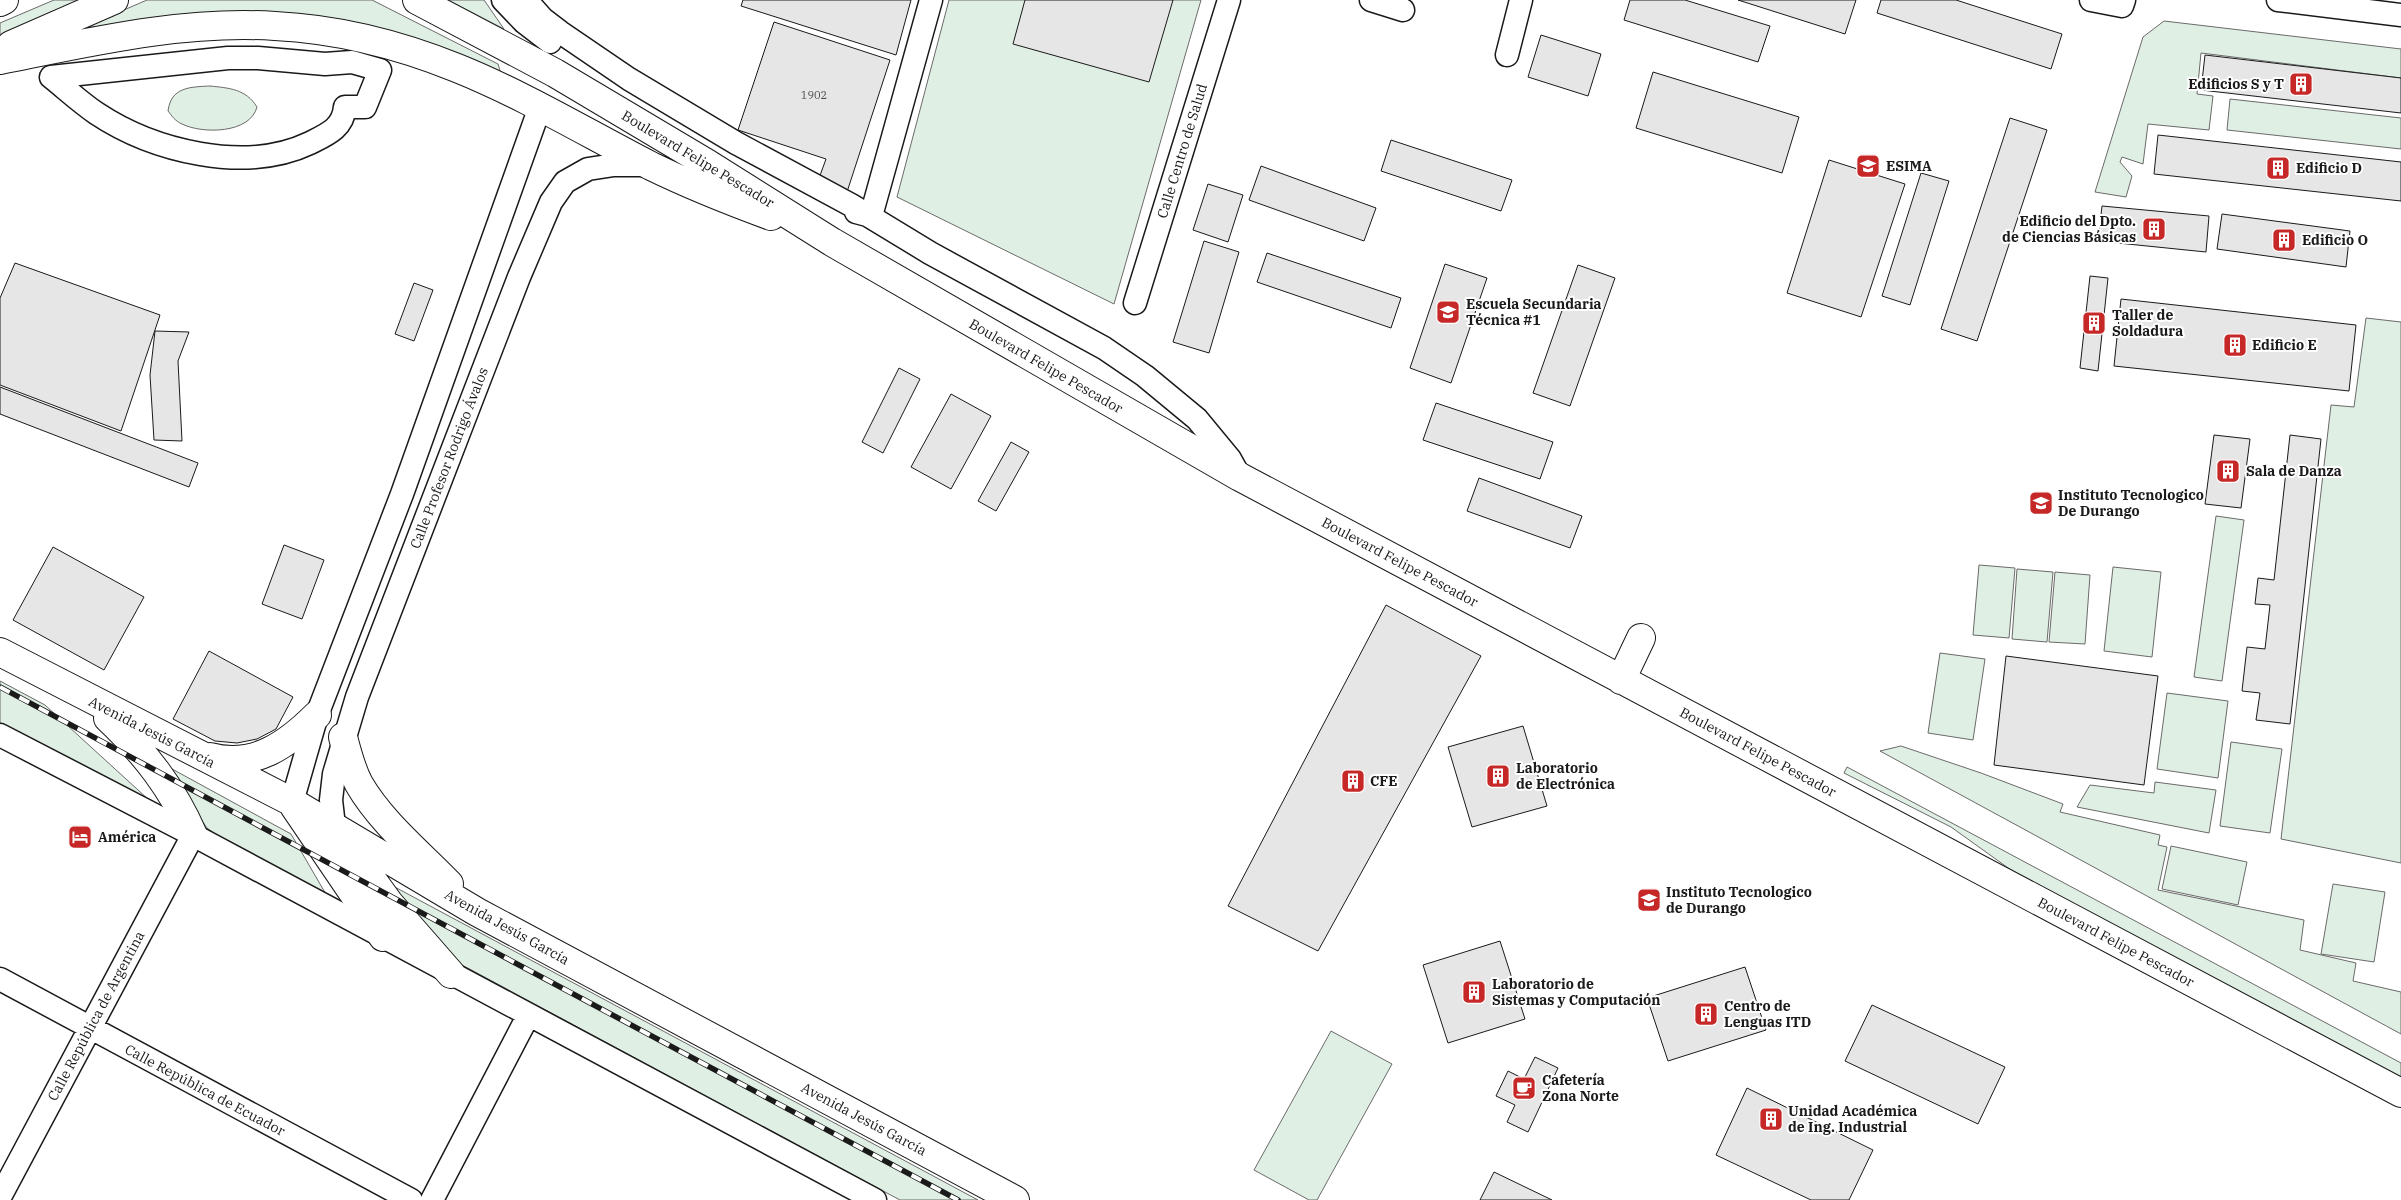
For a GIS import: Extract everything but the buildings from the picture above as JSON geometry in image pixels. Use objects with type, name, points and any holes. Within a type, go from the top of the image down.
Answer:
[{"type":"main road","points":[[0,2],[4,0]]},
{"type":"main road","points":[[0,50],[114,0]]},
{"type":"main road","name":"Boulevard Felipe Pescador","points":[[417,0],[508,47],[708,164],[808,228],[1240,477],[2401,1094]]},
{"type":"main road","points":[[0,60],[123,36],[236,25],[275,26],[344,35],[417,54],[458,68],[540,107],[650,165],[729,201],[808,228]]},
{"type":"main road","points":[[508,47],[540,107]]},
{"type":"main road","points":[[1621,680],[1641,638]]},
{"type":"main road","name":"Avenida Jesús García","points":[[0,652],[292,802],[477,912],[1015,1200]]},
{"type":"main road","points":[[87,698],[125,734],[149,761],[180,805],[193,835]]},
{"type":"main road","points":[[194,753],[218,760],[234,760],[259,755],[286,744],[317,715]]},
{"type":"main road","points":[[343,737],[350,764],[360,784],[379,811],[477,912]]},
{"type":"main road","points":[[292,802],[383,937]]},
{"type":"main road","points":[[334,826],[389,902],[450,974]]},
{"type":"street","points":[[503,0],[524,22],[548,40],[663,116],[744,163],[799,191],[833,206],[871,216]]},
{"type":"street","points":[[526,0],[560,32],[629,79],[736,143],[871,216],[923,249],[1070,328],[1145,376],[1196,419],[1230,458],[1240,477]]},
{"type":"street","points":[[871,216],[930,0]]},
{"type":"street","name":"Calle Centro de Salud","points":[[1134,303],[1229,0]]},
{"type":"street","points":[[1370,0],[1403,10]]},
{"type":"street","points":[[1507,55],[1521,0]]},
{"type":"street","points":[[2091,0],[2123,3]]},
{"type":"street","points":[[2278,0],[2366,6],[2401,15]]},
{"type":"street","points":[[228,58],[258,58],[326,64],[352,62],[380,70],[365,107],[345,107],[344,118],[336,129],[299,148],[275,154],[244,156],[179,150],[141,137],[95,112],[51,77],[228,58]]},
{"type":"street","points":[[292,802],[317,715],[402,494],[540,107]]},
{"type":"street","name":"Calle Profesor Rodrigo Ávalos","points":[[334,826],[331,800],[334,774],[343,737],[519,277],[551,202],[565,182],[588,169],[614,165],[650,165]]},
{"type":"street","points":[[0,735],[193,835],[866,1198]]},
{"type":"street","name":"Calle República de Argentina","points":[[0,1197],[193,835]]},
{"type":"street","name":"Calle República de Ecuador","points":[[0,979],[411,1200]]},
{"type":"street","points":[[432,1200],[528,1016]]},
{"type":"green space","points":[[54,0],[85,0],[0,36],[0,23]]},
{"type":"green space","points":[[147,0],[372,0],[498,64],[502,77],[248,12],[82,28]]},
{"type":"green space","points":[[448,0],[484,0],[504,29]]},
{"type":"green space","points":[[949,0],[1201,0],[1114,304],[897,197]]},
{"type":"green space","points":[[2164,21],[2401,49],[2401,78],[2201,53],[2197,94],[2213,96],[2209,130],[2148,124],[2143,164],[2122,157],[2120,162],[2132,176],[2126,197],[2095,192],[2143,37]]},
{"type":"green space","points":[[210,86],[236,90],[248,96],[257,107],[253,116],[235,127],[213,130],[182,124],[168,111],[173,97],[177,93],[189,88]]},
{"type":"green space","points":[[2230,99],[2401,118],[2401,149],[2227,130]]},
{"type":"green space","points":[[2366,318],[2401,322],[2401,863],[2281,839],[2331,405],[2354,407]]},
{"type":"green space","points":[[2216,516],[2244,520],[2222,681],[2194,677]]},
{"type":"green space","points":[[1979,565],[2015,568],[2009,638],[1973,635]]},
{"type":"green space","points":[[2113,567],[2161,572],[2152,657],[2104,651]]},
{"type":"green space","points":[[2017,569],[2053,572],[2047,642],[2012,639]]},
{"type":"green space","points":[[2055,572],[2090,575],[2085,644],[2049,642]]},
{"type":"green space","points":[[1940,653],[1985,659],[1973,740],[1928,733]]},
{"type":"green space","points":[[0,681],[45,705],[172,821],[0,730]]},
{"type":"green space","points":[[2167,693],[2228,701],[2218,778],[2157,769]]},
{"type":"green space","points":[[2231,742],[2282,749],[2270,833],[2220,826]]},
{"type":"green space","points":[[1901,746],[1981,773],[2063,804],[2060,812],[2160,835],[2158,845],[2167,847],[2158,890],[2304,920],[2300,950],[2356,963],[2353,981],[2401,992],[2401,1034],[1880,751]]},
{"type":"green space","points":[[163,764],[291,834],[327,896],[271,873],[207,828]]},
{"type":"green space","points":[[1847,767],[2401,1063],[2401,1079],[2011,870],[1951,827],[1844,773]]},
{"type":"green space","points":[[2155,782],[2216,790],[2209,833],[2077,807],[2090,785],[2154,793]]},
{"type":"green space","points":[[2171,846],[2247,862],[2238,905],[2162,889]]},
{"type":"green space","points":[[378,878],[978,1200],[900,1200],[460,964]]},
{"type":"green space","points":[[2333,884],[2385,892],[2374,962],[2321,954]]},
{"type":"green space","points":[[1331,1031],[1392,1064],[1317,1200],[1309,1200],[1254,1170]]},
{"type":"railway","points":[[0,687],[958,1200]]},
{"type":"place","name":"Edificios S y T","points":[[2301,84]]},
{"type":"place","name":"ESIMA","points":[[1868,166]]},
{"type":"place","name":"Edificio D","points":[[2278,168]]},
{"type":"place","name":"Edificio del Dpto. de Ciencias Básicas","points":[[2154,229]]},
{"type":"place","name":"Edificio O","points":[[2284,240]]},
{"type":"place","name":"Escuela Secundaria Técnica #1","points":[[1448,312]]},
{"type":"place","name":"Taller de Soldadura","points":[[2094,323]]},
{"type":"place","name":"Edificio E","points":[[2235,345]]},
{"type":"place","name":"Sala de Danza","points":[[2228,471]]},
{"type":"place","name":"Instituto Tecnologico De Durango","points":[[2041,503]]},
{"type":"place","name":"Laboratorio de Electrónica","points":[[1498,776]]},
{"type":"place","name":"CFE","points":[[1353,781]]},
{"type":"place","name":"América","points":[[80,837]]},
{"type":"place","name":"Instituto Tecnologico de Durango","points":[[1649,900]]},
{"type":"place","name":"Laboratorio de Sistemas y Computación","points":[[1474,992]]},
{"type":"place","name":"Centro de Lenguas ITD","points":[[1706,1014]]},
{"type":"place","name":"Cafetería Zona Norte","points":[[1524,1088]]},
{"type":"place","name":"Unidad Académica de Ing. Industrial","points":[[1771,1119]]}]
